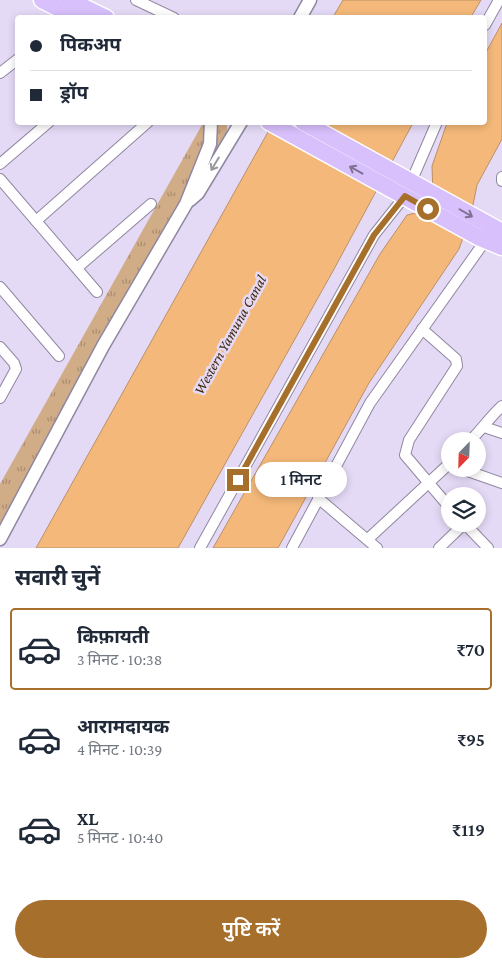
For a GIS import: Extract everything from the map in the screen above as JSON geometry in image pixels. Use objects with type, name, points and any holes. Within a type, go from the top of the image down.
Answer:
[{"type":"highway","points":[[42,0],[73,13],[86,15]]},
{"type":"highway","points":[[275,125],[492,231],[502,247]]},
{"type":"highway","points":[[308,125],[408,189]]},
{"type":"street","points":[[136,0],[151,3],[169,15]]},
{"type":"street","points":[[302,15],[310,0]]},
{"type":"street","points":[[487,21],[499,0]]},
{"type":"street","points":[[0,73],[15,61]]},
{"type":"street","points":[[0,164],[45,125]]},
{"type":"street","points":[[36,221],[145,125]]},
{"type":"street","points":[[0,540],[103,346],[186,204],[210,144],[211,125]]},
{"type":"street","points":[[186,204],[198,193],[239,125]]},
{"type":"street","points":[[200,548],[374,235],[408,189],[437,125]]},
{"type":"street","points":[[0,179],[97,292]]},
{"type":"street","points":[[77,268],[151,204]]},
{"type":"street","points":[[292,548],[370,403],[492,231]]},
{"type":"street","points":[[0,287],[59,356]]},
{"type":"street","points":[[422,329],[458,362],[409,440],[405,450],[408,460],[441,498]]},
{"type":"street","points":[[0,347],[14,363],[16,369],[0,398]]},
{"type":"street","points":[[479,432],[490,417],[502,406]]},
{"type":"street","points":[[484,427],[502,433]]},
{"type":"street","points":[[368,539],[441,471]]},
{"type":"street","points":[[486,477],[502,483]]},
{"type":"street","points":[[318,498],[368,539],[376,548]]},
{"type":"street","points":[[439,548],[456,532]]},
{"type":"street","points":[[473,532],[488,548]]},
{"type":"green space","points":[[202,125],[227,125],[227,138],[0,545],[0,484]]},
{"type":"water","points":[[343,0],[481,0],[472,15],[334,15]]},
{"type":"water","points":[[502,23],[502,139],[477,185],[471,215],[459,249],[369,383],[278,548],[213,548],[380,254],[407,215],[424,211],[433,195],[432,166],[446,125],[487,125],[487,50]]},
{"type":"water","name":"Western Yamuna Canal","points":[[272,125],[412,125],[333,271],[178,548],[36,548]]},
{"type":"route","points":[[238,480],[374,235],[405,196],[428,209]]}]
